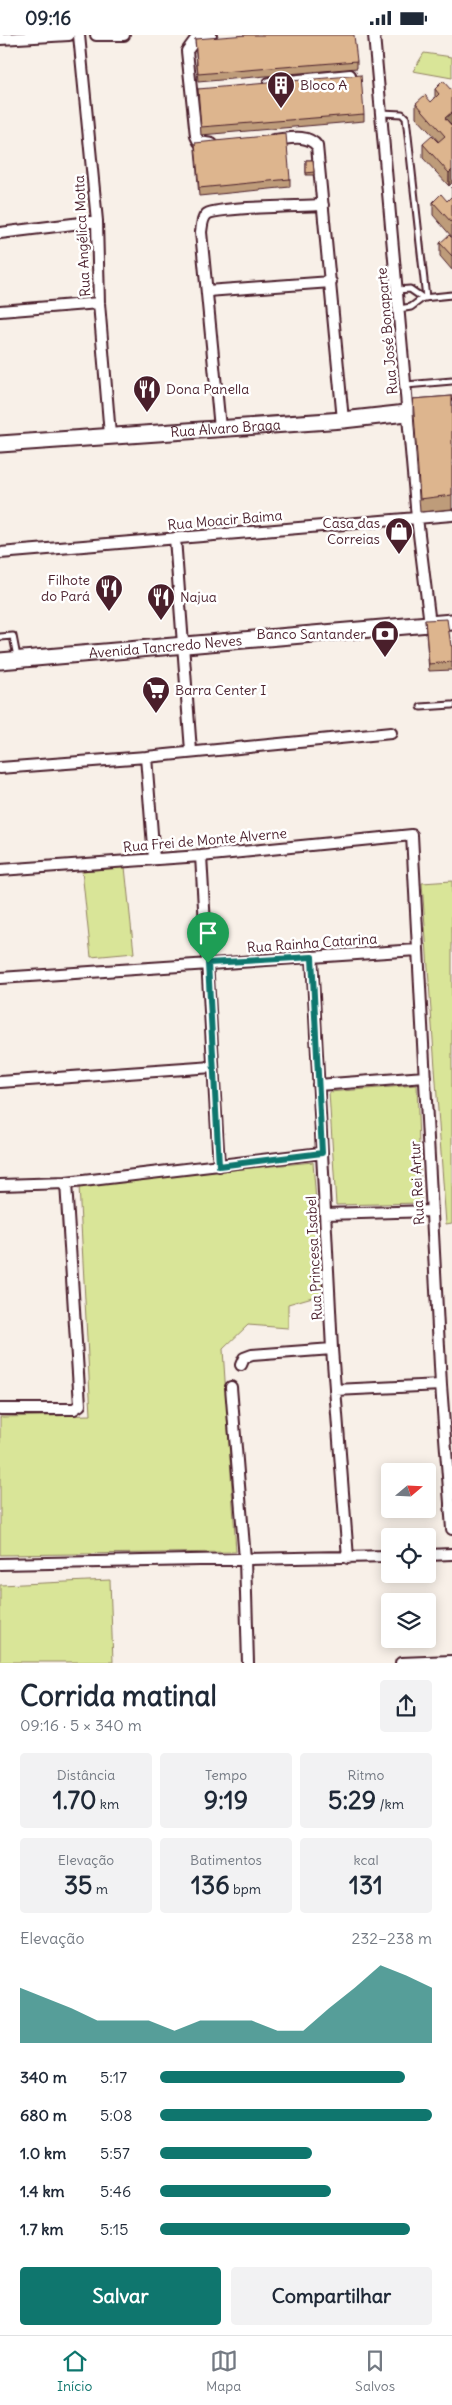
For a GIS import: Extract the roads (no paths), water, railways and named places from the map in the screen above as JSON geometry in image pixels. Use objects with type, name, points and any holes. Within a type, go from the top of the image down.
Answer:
[{"type":"main road","name":"Rua Álvaro Braga","points":[[0,444],[343,420],[452,408]]},
{"type":"main road","name":"Avenida Tancredo Neves","points":[[0,661],[452,621]]},
{"type":"street","points":[[0,39],[69,35]]},
{"type":"street","name":"Rua Angélica Motta","points":[[79,35],[97,221],[99,303],[110,435]]},
{"type":"street","points":[[96,35],[124,35]]},
{"type":"street","points":[[211,35],[195,40],[187,51],[194,91],[196,136],[199,142],[222,143]]},
{"type":"street","name":"Rua José Bonaparte","points":[[374,35],[406,385],[416,518],[430,624]]},
{"type":"street","points":[[256,85],[350,75]]},
{"type":"street","points":[[259,141],[305,138],[313,141],[317,146],[343,420]]},
{"type":"street","points":[[220,428],[201,232],[204,217],[208,213],[225,210],[323,205]]},
{"type":"street","points":[[0,233],[97,221]]},
{"type":"street","points":[[207,291],[331,282]]},
{"type":"street","points":[[0,311],[99,303]]},
{"type":"street","name":"Rua Moacir Baima","points":[[0,553],[452,515]]},
{"type":"street","points":[[175,538],[191,751]]},
{"type":"street","points":[[0,768],[146,757],[191,751],[391,733]]},
{"type":"street","points":[[146,757],[154,859]]},
{"type":"street","name":"Rua Frei de Monte Alverne","points":[[0,870],[201,856],[412,835]]},
{"type":"street","name":"Rua Rei Artur","points":[[412,835],[441,1385],[450,1459],[452,1529]]},
{"type":"street","points":[[201,856],[219,1166]]},
{"type":"street","name":"Rua Rainha Catarina","points":[[0,978],[417,950]]},
{"type":"street","name":"Rua Princesa Isabel","points":[[312,957],[332,1349],[348,1558]]},
{"type":"street","points":[[0,1082],[213,1067]]},
{"type":"street","points":[[318,1085],[425,1077]]},
{"type":"street","points":[[0,1185],[66,1183],[322,1153]]},
{"type":"street","points":[[0,1409],[74,1409],[79,1407],[66,1183]]},
{"type":"street","points":[[325,1214],[432,1211]]},
{"type":"street","points":[[241,1365],[244,1358],[252,1355],[332,1349]]},
{"type":"street","points":[[335,1390],[441,1385]]},
{"type":"street","points":[[231,1387],[245,1559],[248,1663]]},
{"type":"street","points":[[436,1555],[452,1554]]},
{"type":"street","points":[[0,1564],[381,1556]]},
{"type":"street","points":[[401,1663],[452,1661]]},
{"type":"lane","points":[[381,113],[402,114],[406,118],[424,298]]},
{"type":"lane","points":[[397,290],[410,289],[424,298]]},
{"type":"lane","points":[[399,309],[411,307],[424,298],[452,295]]},
{"type":"lane","points":[[406,385],[452,381]]},
{"type":"lane","points":[[0,637],[13,636],[17,660]]},
{"type":"lane","points":[[421,707],[452,705]]},
{"type":"place","name":"Bloco A","points":[[281,109]]},
{"type":"place","name":"Dona Panella","points":[[147,413]]},
{"type":"place","name":"Casa das Correias","points":[[399,555]]},
{"type":"place","name":"Filhote do Pará","points":[[109,612]]},
{"type":"place","name":"Najua","points":[[161,621]]},
{"type":"place","name":"Banco Santander","points":[[385,658]]},
{"type":"place","name":"Barra Center I","points":[[156,714]]}]
